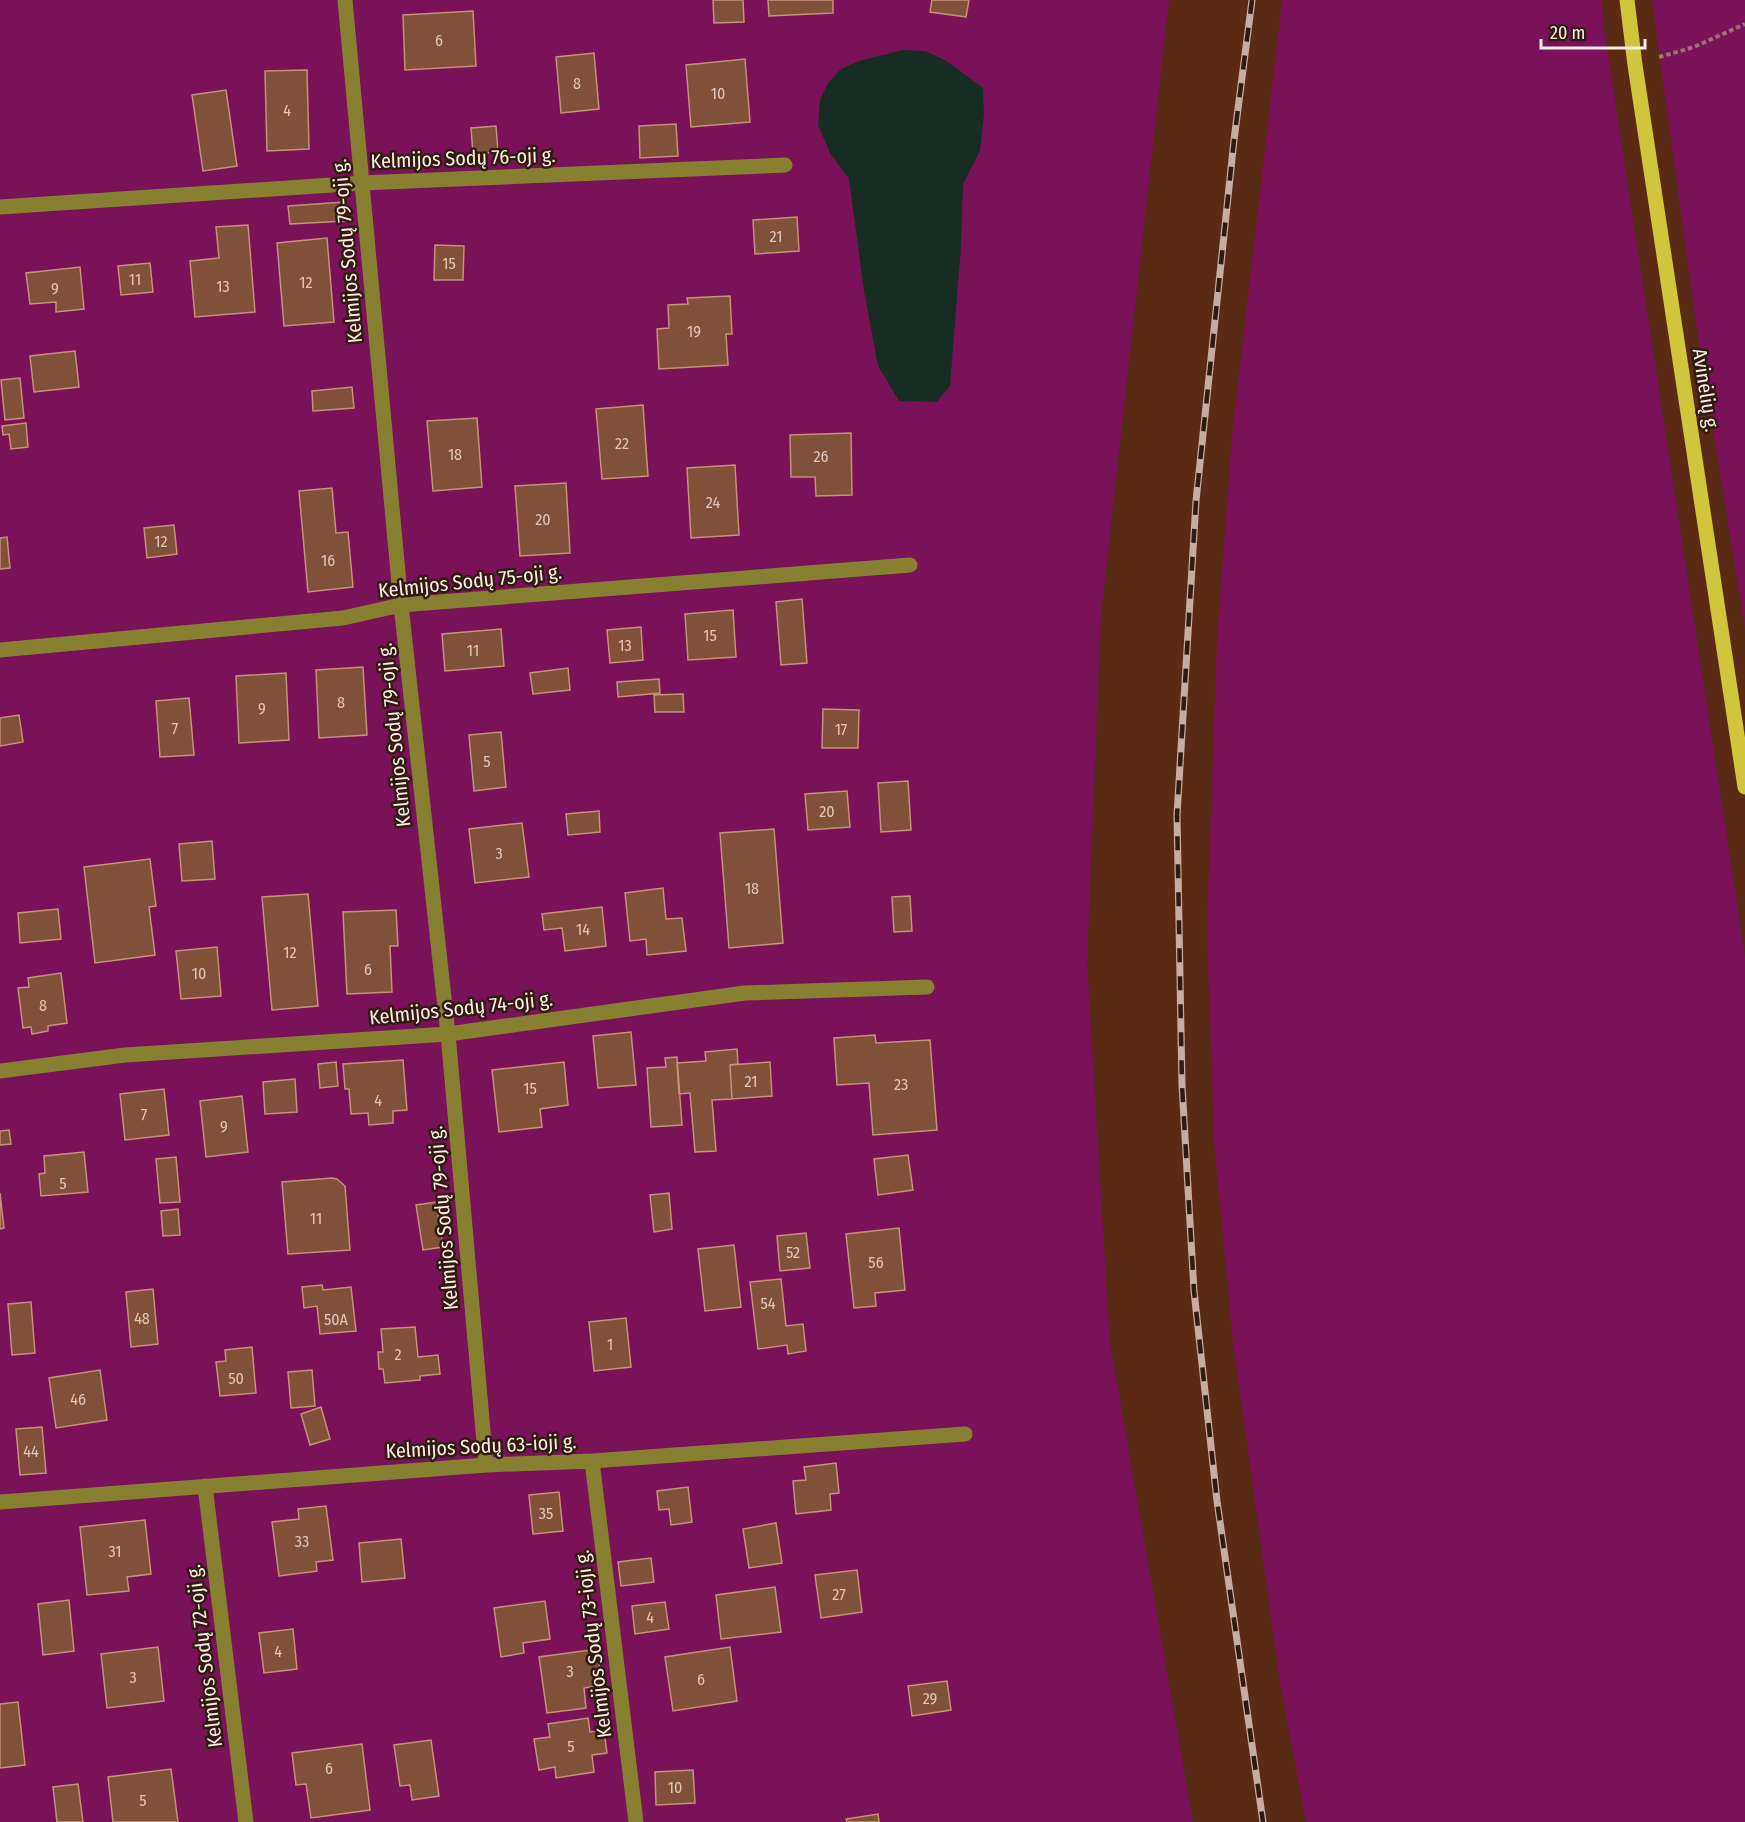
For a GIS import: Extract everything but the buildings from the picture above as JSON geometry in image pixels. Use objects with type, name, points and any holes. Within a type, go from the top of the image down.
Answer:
[{"type":"main road","name":"Avinėlių g.","points":[[1627,0],[1745,787]]},
{"type":"street","name":"Kelmijos Sodų 79-oji g.","points":[[345,0],[401,605],[448,1034],[486,1465]]},
{"type":"street","name":"Kelmijos Sodų 76-oji g.","points":[[0,207],[362,183],[785,165]]},
{"type":"street","name":"Kelmijos Sodų 75-oji g.","points":[[0,650],[343,618],[401,605],[910,565]]},
{"type":"street","name":"Kelmijos Sodų 74-oji g.","points":[[0,1071],[125,1055],[448,1034],[745,993],[927,987]]},
{"type":"street","name":"Kelmijos Sodų 63-ioji g.","points":[[0,1502],[486,1465],[592,1461],[965,1434]]},
{"type":"street","name":"Kelmijos Sodų 73-ioji g.","points":[[592,1461],[636,1822]]},
{"type":"street","name":"Kelmijos Sodų 72-oji g.","points":[[205,1486],[246,1822]]},
{"type":"path","points":[[1635,65],[1694,47],[1745,24]]},
{"type":"shaded area","points":[[0,0],[1169,0],[1101,616],[1087,962],[1110,1343],[1193,1822],[0,1822]]},
{"type":"shaded area","points":[[1282,0],[1602,0],[1604,28],[1745,956],[1745,1822],[1306,1822],[1280,1683],[1233,1343],[1214,1141],[1207,927],[1217,640],[1232,435]]},
{"type":"shaded area","points":[[1652,0],[1745,0],[1745,629],[1696,324]]},
{"type":"shaded area","points":[[902,50],[925,51],[945,60],[983,88],[984,114],[980,151],[963,184],[961,246],[950,386],[937,402],[899,401],[878,366],[864,291],[849,179],[830,153],[818,125],[820,100],[828,83],[841,69],[859,61]]},
{"type":"railway","points":[[1252,0],[1234,140],[1196,501],[1177,815],[1182,1085],[1194,1291],[1217,1501],[1263,1822]]}]
